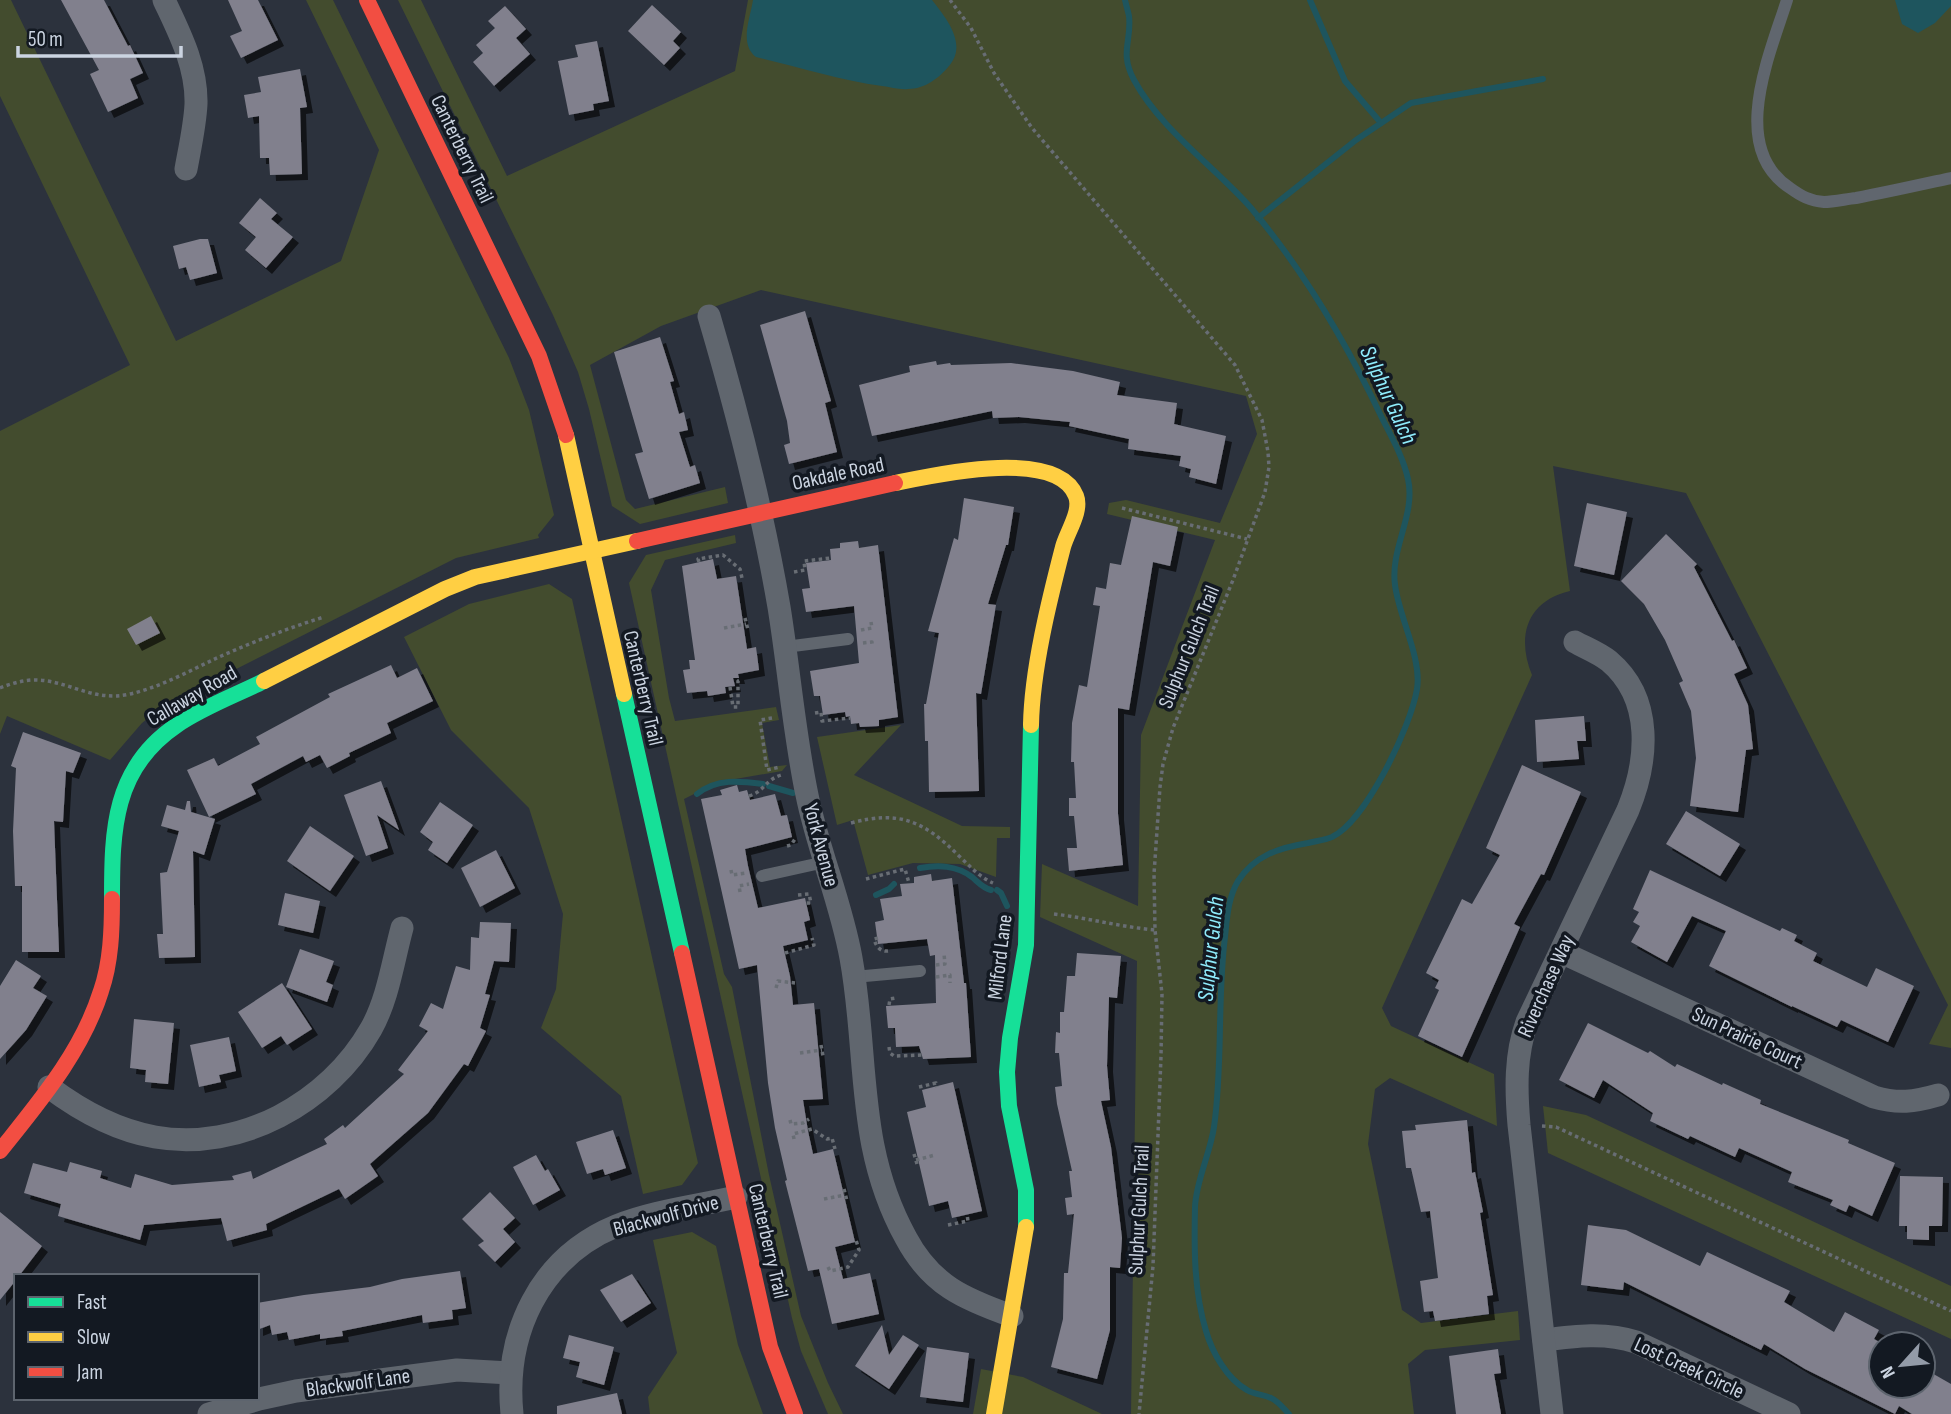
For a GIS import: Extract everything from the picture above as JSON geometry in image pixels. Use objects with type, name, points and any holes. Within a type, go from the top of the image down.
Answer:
[{"type":"street","points":[[164,0],[183,41],[195,88],[195,118],[186,169]]},
{"type":"street","name":"Canterberry Trail","points":[[367,0],[546,373],[566,434],[770,1347],[795,1414]]},
{"type":"street","name":"York Avenue","points":[[709,316],[733,397],[759,512],[785,646],[801,765],[844,925],[854,977],[869,1131],[879,1176],[916,1257],[937,1280],[970,1301],[1012,1316]]},
{"type":"street","name":"Oakdale Road","points":[[590,550],[951,471],[1009,467],[1059,476],[1074,488],[1078,506]]},
{"type":"street","name":"Milford Lane","points":[[994,1414],[1024,1251],[1027,1204],[1024,1174],[1009,1105],[1007,1072],[1010,1038],[1026,946],[1031,704],[1064,544],[1078,506]]},
{"type":"street","name":"Callaway Road","points":[[0,1152],[50,1087],[80,1040],[103,986],[112,935],[111,848],[115,812],[124,786],[152,743],[195,714],[459,583],[488,573],[590,550]]},
{"type":"street","name":"Riverchase Way","points":[[1552,1414],[1519,1125],[1517,1081],[1523,1032],[1628,810],[1636,790],[1644,748],[1639,708],[1627,683],[1607,660],[1575,642]]},
{"type":"street","points":[[50,1087],[74,1105],[104,1121],[158,1138],[215,1136],[271,1121],[315,1094],[334,1078],[362,1043],[378,1016],[385,997],[402,928]]},
{"type":"street","name":"Sun Prairie Court","points":[[1561,952],[1874,1097],[1906,1103],[1938,1096]]},
{"type":"street","name":"Blackwolf Drive","points":[[512,1414],[510,1373],[524,1317],[548,1279],[572,1253],[599,1235],[633,1221],[736,1197]]},
{"type":"street","name":"Lost Creek Circle","points":[[1544,1340],[1620,1337],[1789,1414]]},
{"type":"street","name":"Blackwolf Lane","points":[[209,1414],[296,1391],[457,1370],[510,1373]]},
{"type":"lane","points":[[1787,0],[1773,37],[1762,83],[1758,116],[1758,144],[1762,158],[1779,181],[1803,197],[1827,202],[1951,178]]},
{"type":"lane","points":[[785,646],[848,639]]},
{"type":"lane","points":[[762,876],[825,862]]},
{"type":"lane","points":[[854,977],[920,971]]},
{"type":"path","name":"Sulphur Gulch Trail","points":[[950,0],[971,28],[994,72],[1032,128],[1218,343],[1244,380],[1262,420],[1269,467],[1265,492],[1233,580],[1173,728],[1165,756],[1154,874],[1155,930],[1162,994],[1153,1266],[1139,1414]]},
{"type":"path","points":[[1122,508],[1247,539]]},
{"type":"path","points":[[699,562],[698,559],[723,555],[740,569],[742,578]]},
{"type":"path","points":[[792,572],[805,570],[804,561],[831,558]]},
{"type":"path","points":[[0,688],[31,680],[45,681],[94,695],[131,694],[170,680],[246,645],[335,614]]},
{"type":"path","points":[[724,628],[746,621],[748,630]]},
{"type":"path","points":[[730,687],[733,707],[738,707],[740,680]]},
{"type":"path","points":[[776,712],[776,717],[760,720],[767,770],[785,766]]},
{"type":"path","points":[[813,713],[821,712],[822,721],[850,718]]},
{"type":"path","points":[[749,796],[760,793],[771,779],[787,774]]},
{"type":"path","points":[[850,823],[898,817],[920,824],[939,837],[974,871],[993,883]]},
{"type":"path","points":[[866,879],[905,869],[909,883]]},
{"type":"path","points":[[798,895],[808,894],[811,902],[806,903]]},
{"type":"path","points":[[1053,914],[1155,930]]},
{"type":"path","points":[[785,953],[814,945],[812,938]]},
{"type":"path","points":[[877,938],[874,939],[876,945],[888,951]]},
{"type":"path","points":[[935,965],[945,964],[944,954]]},
{"type":"path","points":[[936,976],[950,975],[950,983]]},
{"type":"path","points":[[776,988],[778,981],[795,983]]},
{"type":"path","points":[[889,1005],[890,999],[895,998]]},
{"type":"path","points":[[800,1053],[821,1047],[823,1056]]},
{"type":"path","points":[[889,1047],[894,1056],[923,1055]]},
{"type":"path","points":[[919,1087],[936,1083],[937,1087]]},
{"type":"path","points":[[790,1120],[791,1124],[803,1123],[809,1119]]},
{"type":"path","points":[[1541,1126],[1556,1127],[1951,1311]]},
{"type":"path","points":[[794,1139],[793,1134],[812,1129],[827,1139],[832,1138],[835,1149]]},
{"type":"path","points":[[915,1154],[917,1162],[935,1155]]},
{"type":"path","points":[[844,1189],[846,1200]]},
{"type":"path","points":[[824,1199],[845,1195]]},
{"type":"path","points":[[948,1225],[968,1221],[967,1214]]},
{"type":"path","points":[[828,1267],[830,1271],[848,1267],[859,1250],[856,1240]]},
{"type":"green space","points":[[0,0],[11,0],[176,341],[341,261],[379,150],[306,0],[333,0],[509,358],[529,410],[554,515],[538,535],[539,538],[456,558],[165,705],[142,723],[110,760],[7,716],[0,734],[0,431],[130,365],[0,96]]},
{"type":"green space","points":[[398,0],[421,0],[507,176],[735,71],[748,0],[1951,0],[1951,1048],[1929,1044],[1948,1005],[1686,493],[1553,466],[1570,591],[1544,603],[1529,622],[1525,647],[1532,675],[1382,1008],[1391,1026],[1494,1074],[1497,1126],[1390,1078],[1375,1089],[1368,1144],[1402,1310],[1421,1323],[1518,1311],[1520,1340],[1425,1350],[1408,1364],[1414,1414],[1131,1414],[1137,961],[1040,917],[1042,864],[1138,906],[1141,735],[1215,540],[1107,514],[1109,503],[1126,500],[1220,523],[1257,434],[1246,396],[761,290],[661,326],[590,365],[626,500],[635,509],[725,487],[728,503],[640,524],[612,506],[578,372],[553,315]]},
{"type":"green space","points":[[735,535],[736,543],[665,560],[651,590],[675,721],[776,707],[779,720],[762,723],[770,767],[787,765],[782,771],[718,782],[684,799],[724,974],[732,987],[769,1175],[801,1316],[843,1414],[828,1414],[801,1351],[792,1318],[629,583],[646,555]]},
{"type":"green space","points":[[549,584],[572,599],[698,1163],[682,1185],[643,1194],[621,1096],[541,1028],[556,989],[563,914],[529,808],[451,730],[404,637],[469,604]]},
{"type":"green space","points":[[901,725],[854,775],[962,826],[1010,827],[1010,838],[997,838],[996,877],[960,864],[913,863],[868,875],[853,820],[837,825],[817,737]]},
{"type":"green space","points":[[1543,1106],[1586,1115],[1951,1286],[1951,1339],[1937,1333],[1937,1330],[1932,1330],[1548,1153]]},
{"type":"green space","points":[[692,1232],[716,1246],[738,1345],[763,1414],[650,1414],[648,1397],[677,1353],[653,1240]]},
{"type":"green space","points":[[981,1369],[1023,1377],[1102,1414],[973,1414]]},
{"type":"water","points":[[753,0],[932,0],[953,32],[956,40],[954,58],[936,79],[914,89],[905,89],[850,80],[756,57],[751,52],[747,38]]},
{"type":"water","points":[[1895,0],[1951,0],[1951,6],[1935,23],[1918,33],[1902,24]]},
{"type":"building","points":[[61,0],[104,0],[143,73],[130,79],[138,98],[108,112],[90,74],[99,70]]},
{"type":"building","points":[[228,0],[258,0],[278,40],[241,58],[230,36],[242,31]]},
{"type":"building","points":[[652,5],[681,32],[673,41],[680,48],[664,65],[628,31]]},
{"type":"building","points":[[505,6],[526,29],[516,38],[530,54],[494,86],[473,62],[483,53],[476,45],[495,28],[488,21]]},
{"type":"building","points":[[597,41],[609,101],[593,104],[594,110],[569,115],[558,61],[578,57],[575,45]]},
{"type":"building","points":[[300,69],[307,107],[300,108],[302,174],[270,175],[269,158],[260,158],[259,116],[248,118],[244,95],[261,92],[258,77]]},
{"type":"building","points":[[260,198],[277,213],[271,219],[293,237],[266,268],[245,250],[256,237],[239,223]]},
{"type":"building","points":[[208,239],[217,273],[190,280],[186,267],[179,269],[173,246]]},
{"type":"building","points":[[805,311],[831,401],[825,403],[837,452],[789,464],[784,445],[790,443],[787,421],[760,325]]},
{"type":"building","points":[[660,337],[674,381],[670,382],[679,414],[684,412],[688,430],[679,432],[690,467],[695,465],[700,483],[649,499],[635,454],[643,452],[614,352]]},
{"type":"building","points":[[936,361],[937,365],[1011,363],[1073,371],[1120,382],[1117,395],[1177,403],[1174,424],[1226,436],[1216,484],[1189,477],[1191,469],[1179,466],[1181,456],[1128,449],[1129,439],[1069,426],[1070,422],[1019,417],[993,418],[992,411],[872,436],[859,385],[910,372],[909,366]]},
{"type":"building","points":[[964,498],[1014,507],[1008,545],[988,604],[996,605],[981,694],[976,693],[979,791],[929,792],[924,704],[939,633],[928,631],[954,538],[958,540]]},
{"type":"building","points":[[1587,503],[1627,512],[1614,575],[1574,566]]},
{"type":"building","points":[[1132,516],[1178,527],[1170,566],[1153,562],[1129,710],[1118,708],[1118,814],[1123,865],[1069,871],[1067,848],[1077,848],[1074,816],[1069,816],[1069,798],[1076,798],[1074,762],[1071,762],[1072,723],[1079,685],[1087,687],[1100,606],[1093,605],[1096,587],[1106,589],[1110,563],[1121,565]]},
{"type":"building","points":[[1666,534],[1697,564],[1694,567],[1747,668],[1734,674],[1748,705],[1753,749],[1746,750],[1738,812],[1690,806],[1696,758],[1691,711],[1679,683],[1683,681],[1665,640],[1644,604],[1621,581]]},
{"type":"building","points":[[858,541],[859,548],[878,545],[898,717],[879,720],[879,726],[860,727],[859,723],[851,724],[850,716],[846,717],[845,712],[823,715],[820,696],[814,696],[810,671],[859,663],[854,606],[806,612],[802,589],[810,588],[806,563],[831,560],[830,549],[840,548],[840,543]]},
{"type":"building","points":[[713,559],[717,579],[736,576],[747,649],[756,647],[759,670],[738,674],[739,678],[733,678],[735,686],[725,687],[726,693],[708,696],[707,691],[687,693],[683,670],[690,669],[689,660],[695,660],[682,566]]},
{"type":"building","points":[[151,616],[160,633],[136,645],[127,629]]},
{"type":"building","points":[[391,665],[397,678],[417,668],[433,701],[387,723],[391,733],[349,753],[350,756],[327,768],[320,755],[306,762],[303,756],[251,784],[256,794],[209,817],[187,770],[214,758],[218,766],[260,744],[256,737],[330,697],[328,694]]},
{"type":"building","points":[[1584,716],[1586,741],[1577,741],[1579,759],[1537,762],[1535,720]]},
{"type":"building","points":[[23,732],[81,753],[73,773],[66,771],[63,822],[54,821],[59,952],[22,952],[22,886],[15,886],[13,831],[16,768],[11,766]]},
{"type":"building","points":[[1522,765],[1581,792],[1544,875],[1541,874],[1514,924],[1520,927],[1462,1057],[1418,1036],[1439,990],[1435,988],[1439,980],[1426,973],[1462,899],[1472,904],[1500,855],[1486,848]]},
{"type":"building","points":[[381,781],[399,830],[377,815],[388,848],[366,856],[344,795]]},
{"type":"building","points":[[737,785],[739,792],[747,790],[750,800],[775,794],[781,816],[787,815],[792,837],[745,849],[748,866],[758,908],[805,898],[810,920],[804,922],[808,940],[783,946],[793,1005],[814,1003],[823,1099],[803,1100],[808,1131],[813,1154],[833,1149],[855,1242],[835,1247],[843,1279],[870,1273],[879,1314],[832,1324],[819,1269],[808,1271],[785,1181],[787,1180],[775,1128],[757,965],[739,969],[701,799],[722,795],[720,790]]},
{"type":"building","points":[[187,801],[190,801],[191,812],[215,819],[204,855],[193,851],[195,957],[159,958],[157,934],[163,934],[160,873],[167,872],[179,831],[161,826],[167,805],[185,810]]},
{"type":"building","points":[[440,802],[473,825],[447,863],[428,850],[433,842],[420,832]]},
{"type":"building","points":[[1686,811],[1740,844],[1720,876],[1666,844]]},
{"type":"building","points":[[310,826],[354,856],[330,891],[287,861]]},
{"type":"building","points":[[496,850],[515,888],[480,907],[461,868]]},
{"type":"building","points":[[1650,870],[1780,931],[1782,928],[1797,935],[1794,941],[1817,953],[1813,961],[1867,987],[1876,968],[1914,986],[1888,1042],[1841,1020],[1837,1027],[1709,966],[1726,931],[1692,916],[1667,962],[1631,942],[1640,926],[1633,922],[1639,912],[1633,909]]},
{"type":"building","points":[[931,874],[932,881],[952,878],[966,983],[971,1057],[923,1059],[919,1046],[896,1047],[895,1028],[888,1028],[886,1006],[936,1003],[935,955],[930,956],[927,939],[878,944],[875,922],[884,920],[880,899],[902,896],[900,884],[914,883],[914,877]]},
{"type":"building","points":[[285,893],[320,901],[313,933],[278,925]]},
{"type":"building","points":[[480,922],[511,923],[509,962],[494,961],[485,994],[490,995],[480,1028],[486,1031],[468,1066],[464,1064],[428,1113],[370,1164],[378,1176],[345,1199],[339,1189],[266,1224],[267,1230],[227,1241],[221,1218],[144,1225],[140,1240],[58,1216],[61,1204],[24,1193],[33,1163],[67,1172],[70,1162],[102,1171],[100,1178],[131,1188],[135,1174],[172,1185],[234,1180],[232,1176],[251,1171],[253,1179],[327,1144],[324,1139],[343,1125],[345,1128],[404,1074],[398,1070],[428,1031],[419,1026],[431,1003],[443,1009],[456,966],[470,970],[471,937],[479,938]]},
{"type":"building","points":[[300,949],[334,961],[326,982],[333,985],[327,1002],[286,987]]},
{"type":"building","points":[[1077,953],[1121,956],[1117,998],[1109,997],[1107,1066],[1110,1100],[1101,1101],[1111,1147],[1122,1238],[1120,1268],[1110,1267],[1110,1330],[1097,1379],[1051,1367],[1063,1319],[1064,1273],[1068,1273],[1074,1214],[1067,1215],[1065,1198],[1072,1197],[1069,1171],[1072,1171],[1055,1087],[1062,1086],[1059,1053],[1055,1053],[1056,1032],[1060,1033],[1060,1012],[1064,1012],[1067,976],[1075,976]]},
{"type":"building","points":[[16,960],[41,976],[33,988],[47,996],[26,1030],[0,1059],[0,986]]},
{"type":"building","points":[[282,983],[312,1029],[287,1045],[281,1036],[262,1048],[238,1012]]},
{"type":"building","points":[[134,1019],[174,1023],[168,1084],[145,1082],[146,1070],[130,1068]]},
{"type":"building","points":[[1588,1023],[1648,1053],[1650,1051],[1675,1067],[1677,1064],[1722,1085],[1723,1083],[1761,1100],[1760,1104],[1849,1140],[1848,1143],[1895,1163],[1872,1216],[1849,1205],[1846,1212],[1830,1205],[1833,1200],[1788,1182],[1792,1172],[1739,1148],[1735,1157],[1650,1121],[1653,1113],[1603,1080],[1594,1098],[1559,1080]]},
{"type":"building","points":[[229,1037],[236,1071],[219,1075],[221,1082],[199,1087],[190,1045]]},
{"type":"building","points":[[953,1082],[982,1211],[952,1218],[948,1201],[929,1206],[907,1112],[926,1107],[922,1090]]},
{"type":"building","points":[[1467,1120],[1472,1173],[1475,1172],[1483,1212],[1480,1213],[1493,1295],[1487,1296],[1489,1314],[1435,1321],[1433,1311],[1424,1312],[1420,1281],[1438,1278],[1430,1211],[1421,1212],[1411,1168],[1406,1168],[1402,1131],[1416,1130],[1415,1125]]},
{"type":"building","points":[[613,1130],[626,1168],[605,1175],[603,1169],[587,1174],[576,1142]]},
{"type":"building","points":[[536,1155],[560,1190],[533,1205],[513,1167]]},
{"type":"building","points":[[1900,1176],[1943,1177],[1942,1226],[1929,1226],[1929,1240],[1907,1239],[1907,1226],[1899,1226]]},
{"type":"building","points":[[490,1192],[515,1218],[503,1229],[515,1242],[495,1262],[478,1245],[484,1241],[462,1219]]},
{"type":"building","points":[[0,1212],[42,1246],[21,1274],[14,1274],[14,1282],[0,1300]]},
{"type":"building","points":[[1588,1225],[1626,1230],[1700,1266],[1707,1252],[1790,1291],[1784,1302],[1834,1332],[1845,1312],[1879,1330],[1867,1330],[1867,1400],[1805,1369],[1764,1344],[1761,1350],[1624,1282],[1623,1290],[1581,1285]]},
{"type":"building","points":[[460,1271],[466,1308],[452,1310],[453,1319],[423,1323],[422,1315],[342,1331],[343,1336],[320,1339],[320,1334],[289,1340],[287,1332],[272,1335],[270,1325],[259,1329],[259,1303],[370,1287],[402,1279]]},
{"type":"building","points":[[632,1274],[651,1303],[621,1322],[600,1290]]},
{"type":"building","points":[[882,1325],[889,1355],[903,1335],[919,1345],[889,1389],[855,1366]]},
{"type":"building","points":[[569,1335],[614,1347],[604,1385],[576,1377],[580,1362],[563,1358]]},
{"type":"building","points":[[927,1347],[969,1353],[963,1402],[920,1397]]},
{"type":"building","points":[[1498,1349],[1501,1373],[1494,1374],[1501,1414],[1456,1414],[1449,1356]]},
{"type":"building","points":[[1937,1376],[1951,1384],[1951,1414],[1912,1414],[1899,1406],[1895,1414],[1867,1400],[1937,1400]]},
{"type":"building","points":[[617,1393],[622,1414],[557,1414],[557,1406]]},
{"type":"waterway","name":"Sulphur Gulch","points":[[1125,0],[1129,16],[1127,62],[1134,80],[1158,115],[1251,208],[1307,283],[1339,336],[1397,448],[1410,492],[1394,571],[1397,597],[1418,677],[1406,725],[1372,793],[1345,828],[1332,837],[1287,847],[1260,859],[1238,881],[1227,915],[1221,985],[1217,1104],[1195,1207],[1197,1285],[1209,1339],[1227,1372],[1250,1392],[1274,1399],[1289,1414]]},
{"type":"waterway","points":[[1310,0],[1345,81],[1381,123]]},
{"type":"waterway","points":[[1258,218],[1356,140],[1411,103],[1543,79]]},
{"type":"waterway","points":[[697,794],[721,783],[763,784]]},
{"type":"waterway","points":[[769,786],[793,793]]},
{"type":"waterway","points":[[920,868],[953,868],[966,873],[991,890]]},
{"type":"waterway","points":[[876,895],[894,884]]},
{"type":"waterway","points":[[997,890],[1007,906]]},
{"type":"traffic: fast","points":[[112,899],[113,849],[120,802],[140,761],[156,742],[177,725],[264,681]]},
{"type":"traffic: fast","points":[[624,694],[682,953]]},
{"type":"traffic: fast","points":[[1026,1227],[1026,1190],[1009,1106],[1007,1072],[1026,945],[1031,725]]},
{"type":"traffic: slow","points":[[566,435],[624,694]]},
{"type":"traffic: slow","points":[[895,483],[964,471],[1021,468],[1045,472],[1064,481],[1076,496],[1076,515],[1063,547],[1042,636],[1034,682],[1031,725]]},
{"type":"traffic: slow","points":[[264,681],[445,589],[475,577],[637,541]]},
{"type":"traffic: slow","points":[[994,1414],[1026,1227]]},
{"type":"traffic: jam","points":[[367,0],[539,356],[566,435]]},
{"type":"traffic: jam","points":[[637,541],[895,483]]},
{"type":"traffic: jam","points":[[0,1151],[58,1076],[93,1013],[109,957],[112,899]]},
{"type":"traffic: jam","points":[[682,953],[770,1347],[795,1414]]}]
